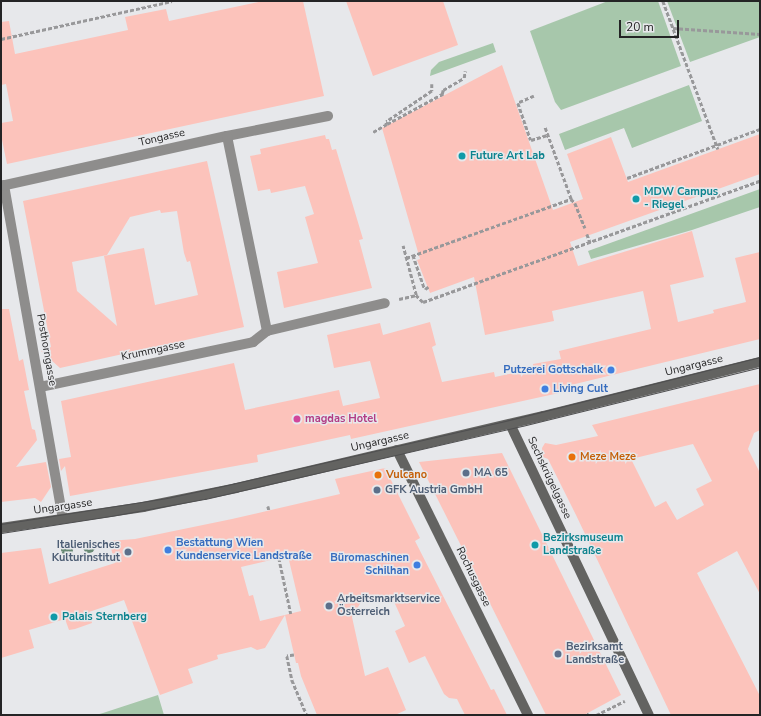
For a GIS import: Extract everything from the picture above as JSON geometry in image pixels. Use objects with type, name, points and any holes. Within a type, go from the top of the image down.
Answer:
[{"type":"main road","name":"Ungargasse","points":[[1,528],[143,507],[220,491],[510,424],[760,362]]},
{"type":"main road","name":"Sechskrügelgasse","points":[[510,424],[649,715]]},
{"type":"main road","name":"Rochusgasse","points":[[396,450],[528,715]]},
{"type":"street","name":"Tongasse","points":[[2,186],[227,136],[328,116]]},
{"type":"street","points":[[227,136],[267,331]]},
{"type":"street","name":"Posthorngasse","points":[[2,186],[63,519]]},
{"type":"street","name":"Krummgasse","points":[[40,387],[253,342],[267,331],[385,304]]},
{"type":"path","points":[[1,39],[172,1]]},
{"type":"path","points":[[663,1],[718,149]]},
{"type":"path","points":[[673,28],[760,34]]},
{"type":"path","points":[[373,132],[443,95],[443,90],[464,78],[465,72]]},
{"type":"path","points":[[387,124],[386,122],[432,91],[432,84]]},
{"type":"path","points":[[534,96],[517,103],[531,140],[547,134]]},
{"type":"path","points":[[545,128],[570,199],[575,203],[585,228]]},
{"type":"path","points":[[627,178],[760,129]]},
{"type":"path","points":[[403,246],[416,294],[423,302],[760,181]]},
{"type":"path","points":[[406,258],[570,199]]},
{"type":"path","points":[[587,234],[590,242]]},
{"type":"path","points":[[413,255],[425,289],[428,287]]},
{"type":"path","points":[[385,304],[416,294]]},
{"type":"path","points":[[279,558],[292,614]]},
{"type":"path","points":[[294,655],[286,656],[292,680],[307,715]]},
{"type":"path","points":[[596,715],[626,701]]},
{"type":"green space","points":[[608,1],[658,1],[681,66],[561,110],[555,102],[530,31]]},
{"type":"green space","points":[[667,1],[760,1],[760,37],[690,62]]},
{"type":"green space","points":[[493,43],[496,52],[430,76],[431,70],[439,62]]},
{"type":"green space","points":[[689,85],[702,121],[632,148],[624,128],[565,150],[559,134]]},
{"type":"green space","points":[[760,189],[760,207],[692,230],[591,259],[588,251]]},
{"type":"green space","points":[[158,695],[164,715],[96,715],[103,713]]},
{"type":"building","points":[[263,1],[303,1],[324,96],[7,164],[1,135],[1,123],[13,121],[6,84],[1,85],[1,22],[9,21],[15,54],[128,30],[125,17],[166,9],[169,21]]},
{"type":"building","points":[[346,1],[443,1],[458,45],[373,76]]},
{"type":"building","points":[[502,65],[553,210],[583,199],[567,154],[611,137],[628,182],[760,134],[760,174],[570,242],[578,266],[692,231],[704,277],[670,285],[678,322],[714,313],[713,310],[746,302],[735,258],[760,252],[760,339],[567,386],[568,391],[351,439],[350,435],[257,455],[258,462],[70,496],[65,466],[61,471],[59,459],[71,457],[61,401],[234,363],[245,410],[339,390],[343,406],[380,398],[370,361],[334,368],[327,335],[380,323],[383,335],[430,322],[436,345],[432,347],[442,382],[494,372],[495,377],[533,369],[533,364],[561,359],[559,351],[651,329],[643,291],[552,311],[554,321],[485,335],[474,277],[430,293],[417,260],[420,259],[382,128]]},
{"type":"building","points":[[325,135],[326,139],[329,139],[332,150],[336,149],[363,239],[359,240],[372,288],[284,308],[277,272],[318,263],[305,217],[314,214],[305,186],[271,193],[270,189],[258,191],[250,156],[261,154],[260,149]]},
{"type":"building","points":[[207,161],[244,327],[60,368],[41,351],[51,347],[23,201]],"holes":[[[160,210],[161,213],[177,211],[184,253],[187,262],[190,261],[198,295],[155,305],[144,248],[104,256],[117,326],[77,291],[72,262],[107,255],[130,217]]]},
{"type":"building","points":[[1,309],[9,309],[19,361],[23,359],[29,390],[24,391],[32,429],[35,430],[37,440],[16,467],[46,462],[51,487],[41,502],[35,498],[1,502]]},
{"type":"building","points":[[760,384],[760,430],[754,433],[748,449],[760,473],[760,594],[737,551],[697,573],[760,696],[760,715],[671,715],[576,515],[548,459],[543,457],[542,448],[545,443],[556,445],[598,436],[592,425]],"holes":[[[693,444],[712,481],[696,489],[704,505],[677,520],[666,501],[655,507],[631,459]]]},
{"type":"building","points":[[502,453],[621,695],[584,715],[546,715],[419,462]]},
{"type":"building","points":[[385,468],[420,538],[415,541],[491,690],[494,689],[507,715],[465,715],[457,699],[449,698],[444,694],[425,656],[409,663],[395,631],[405,626],[391,595],[361,602],[352,617],[365,676],[388,667],[406,710],[395,715],[317,715],[301,676],[298,663],[296,663],[285,615],[265,648],[257,650],[251,647],[217,655],[218,659],[188,669],[193,683],[160,695],[124,600],[89,612],[92,623],[75,629],[69,630],[65,619],[29,630],[34,648],[1,658],[1,553],[41,548],[49,584],[115,563],[109,541],[135,539],[232,519],[340,494],[335,479]],"holes":[[[288,556],[301,611],[260,621],[253,595],[249,596],[241,567]]]},
{"type":"tram line","points":[[1,524],[167,498],[223,486],[501,422],[760,357]]},
{"type":"tram line","points":[[1,533],[111,516],[205,499],[522,426],[760,367]]},
{"type":"place","name":"Future Art Lab","points":[[462,156]]},
{"type":"place","name":"MDW Campus - Riegel","points":[[636,199]]},
{"type":"place","name":"Putzerei Gottschalk","points":[[611,370]]},
{"type":"place","name":"Living Cult","points":[[545,389]]},
{"type":"place","name":"magdas Hotel","points":[[297,419]]},
{"type":"place","name":"Meze Meze","points":[[572,457]]},
{"type":"place","name":"MA 65","points":[[466,473]]},
{"type":"place","name":"Vulcano","points":[[378,475]]},
{"type":"place","name":"GFK Austria GmbH","points":[[377,490]]},
{"type":"place","name":"Bezirksmuseum Landstraße","points":[[535,545]]},
{"type":"place","name":"Bestattung Wien Kundenservice Landstraße","points":[[168,550]]},
{"type":"place","name":"Italienisches Kulturinstitut","points":[[128,552]]},
{"type":"place","name":"Büromaschinen Schilhan","points":[[417,565]]},
{"type":"place","name":"Arbeitsmarktservice Österreich","points":[[329,606]]},
{"type":"place","name":"Palais Sternberg","points":[[54,617]]},
{"type":"place","name":"Bezirksamt Landstraße","points":[[558,654]]}]
